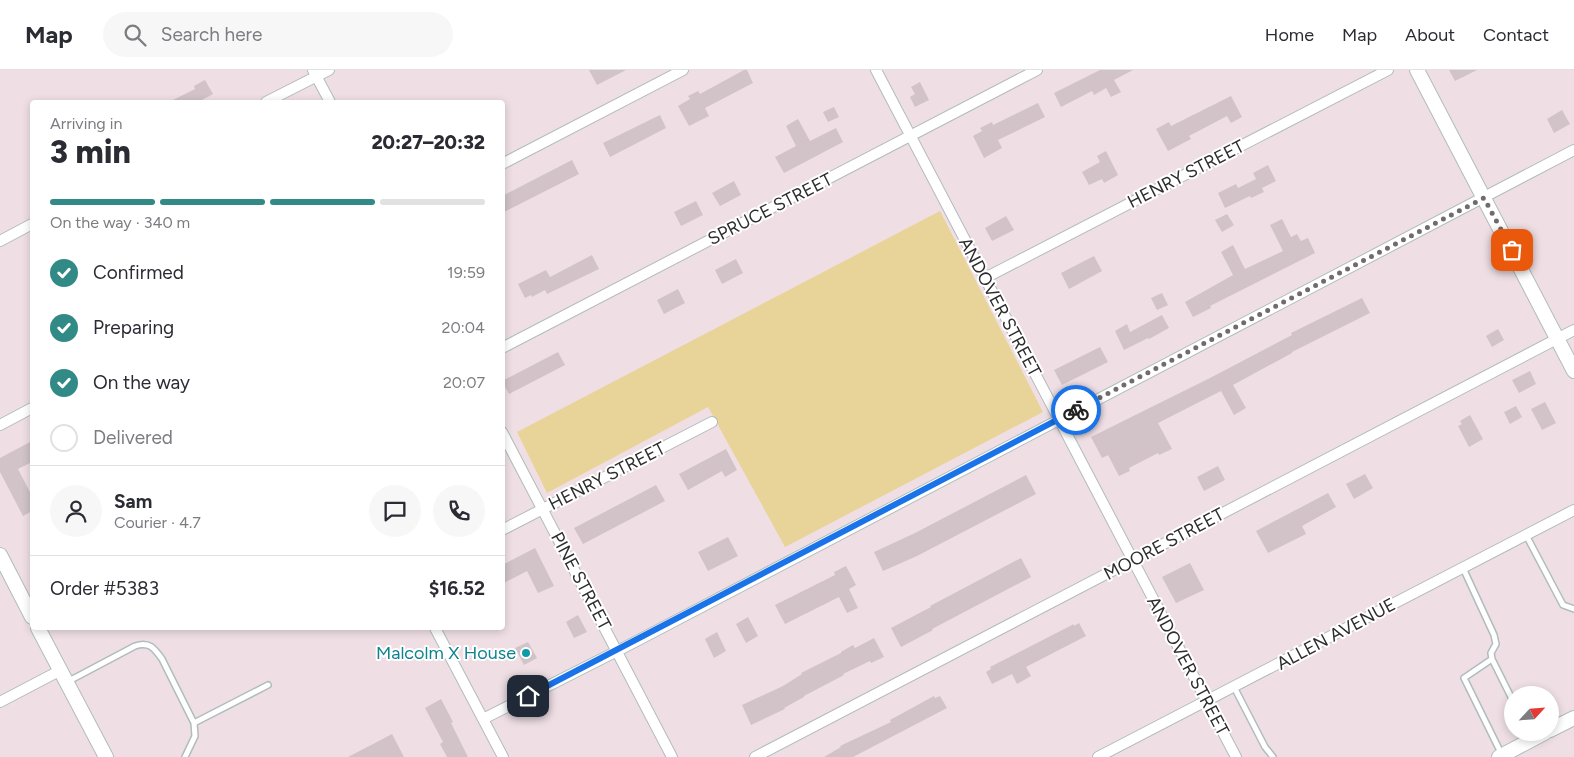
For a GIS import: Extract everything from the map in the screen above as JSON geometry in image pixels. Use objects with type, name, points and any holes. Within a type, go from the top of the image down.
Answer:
[{"type":"street","points":[[269,100],[314,73],[329,70]]},
{"type":"street","points":[[505,162],[683,70]]},
{"type":"street","name":"ANDOVER STREET","points":[[876,70],[1236,757]]},
{"type":"street","name":"SPRUCE STREET","points":[[505,346],[1038,70]]},
{"type":"street","name":"HENRY STREET","points":[[985,278],[1388,70]]},
{"type":"street","points":[[1418,70],[1574,371]]},
{"type":"street","points":[[314,73],[329,100]]},
{"type":"street","points":[[483,719],[1574,150]]},
{"type":"street","points":[[0,241],[30,225]]},
{"type":"street","name":"MOORE STREET","points":[[754,757],[1574,330]]},
{"type":"street","points":[[0,425],[30,409]]},
{"type":"street","name":"HENRY STREET","points":[[505,528],[712,422]]},
{"type":"street","name":"PINE STREET","points":[[505,438],[672,757]]},
{"type":"street","name":"ALLEN AVENUE","points":[[1098,757],[1574,510]]},
{"type":"street","points":[[0,555],[30,613]]},
{"type":"street","points":[[39,630],[106,757]]},
{"type":"street","points":[[436,630],[503,757]]},
{"type":"street","points":[[0,702],[64,676]]},
{"type":"street","points":[[1559,726],[1574,718]]},
{"type":"street","points":[[1500,756],[1526,741]]},
{"type":"lane","points":[[1526,535],[1564,605],[1574,609]]},
{"type":"lane","points":[[1463,568],[1494,634],[1496,644],[1491,653],[1492,659],[1506,686]]},
{"type":"lane","points":[[64,676],[135,646],[149,645],[155,649],[162,659],[194,723],[195,736],[185,757]]},
{"type":"lane","points":[[1492,659],[1464,678],[1500,756]]},
{"type":"lane","points":[[194,723],[268,685]]},
{"type":"lane","points":[[1234,687],[1266,748],[1273,757]]},
{"type":"shaded area","points":[[940,211],[1043,412],[785,547],[708,407],[547,493],[517,432]]},
{"type":"building","points":[[589,70],[626,70],[597,85]]},
{"type":"building","points":[[747,70],[753,83],[705,108],[709,116],[689,126],[678,106],[690,99],[688,96],[698,91],[700,94]]},
{"type":"building","points":[[1100,70],[1133,70],[1114,80],[1121,92],[1111,97],[1106,88],[1094,95],[1092,91],[1061,107],[1054,93]]},
{"type":"building","points":[[1449,70],[1477,70],[1455,81]]},
{"type":"building","points":[[205,80],[213,94],[202,100],[173,100],[195,89],[194,86]]},
{"type":"building","points":[[920,82],[929,100],[915,107],[910,97],[915,94],[911,87]]},
{"type":"building","points":[[1231,96],[1242,117],[1231,123],[1227,116],[1189,136],[1191,139],[1168,151],[1156,129],[1169,122],[1171,126]]},
{"type":"building","points":[[1038,103],[1045,117],[998,140],[1002,148],[984,158],[973,136],[982,131],[980,128],[992,122],[993,125]]},
{"type":"building","points":[[834,107],[839,117],[828,122],[823,112]]},
{"type":"building","points":[[1562,110],[1570,124],[1554,133],[1547,119]]},
{"type":"building","points":[[660,115],[666,128],[610,157],[603,143]]},
{"type":"building","points":[[798,119],[810,141],[836,128],[843,142],[784,173],[775,157],[796,146],[786,126]]},
{"type":"building","points":[[1106,151],[1118,175],[1104,183],[1102,179],[1089,185],[1082,172],[1100,162],[1097,156]]},
{"type":"building","points":[[572,160],[579,174],[505,211],[505,194]]},
{"type":"building","points":[[1268,165],[1276,181],[1262,188],[1264,192],[1251,198],[1250,196],[1225,208],[1218,193],[1236,184],[1238,188],[1256,179],[1253,173]]},
{"type":"building","points":[[734,181],[741,195],[720,206],[712,193]]},
{"type":"building","points":[[696,201],[703,215],[681,226],[674,212]]},
{"type":"building","points":[[1227,214],[1234,225],[1222,232],[1215,220]]},
{"type":"building","points":[[1006,216],[1014,230],[992,241],[985,228]]},
{"type":"building","points":[[1282,219],[1291,237],[1297,234],[1301,241],[1308,238],[1315,253],[1210,306],[1211,308],[1193,317],[1185,302],[1233,275],[1221,252],[1233,245],[1245,269],[1283,251],[1270,225]]},
{"type":"building","points":[[592,255],[599,269],[547,294],[545,290],[532,297],[531,295],[525,298],[518,284],[546,270],[550,277]]},
{"type":"building","points":[[1094,256],[1102,271],[1069,289],[1061,273]]},
{"type":"building","points":[[736,259],[743,273],[722,284],[715,270]]},
{"type":"building","points":[[678,289],[685,303],[664,314],[657,300]]},
{"type":"building","points":[[1162,293],[1168,305],[1157,310],[1151,298]]},
{"type":"building","points":[[1362,298],[1370,313],[1292,352],[1233,385],[1246,408],[1234,415],[1221,391],[1158,423],[1172,449],[1159,455],[1158,453],[1129,468],[1130,471],[1119,476],[1108,455],[1102,458],[1091,437],[1210,378],[1292,335],[1291,333]]},
{"type":"building","points":[[1162,315],[1169,328],[1124,350],[1115,331],[1127,324],[1130,332]]},
{"type":"building","points":[[1498,329],[1504,340],[1492,347],[1486,336]]},
{"type":"building","points":[[1100,347],[1108,362],[1062,385],[1054,370]]},
{"type":"building","points":[[558,352],[565,365],[509,394],[505,387],[505,379]]},
{"type":"building","points":[[1530,371],[1536,384],[1519,393],[1512,380]]},
{"type":"building","points":[[1545,402],[1556,423],[1542,430],[1531,409]]},
{"type":"building","points":[[1516,406],[1522,417],[1510,424],[1504,412]]},
{"type":"building","points":[[1470,415],[1483,439],[1469,447],[1458,426],[1462,424],[1460,421]]},
{"type":"building","points":[[30,442],[30,463],[18,469],[30,492],[30,512],[23,516],[0,472],[0,458]]},
{"type":"building","points":[[726,449],[737,470],[725,477],[722,471],[688,490],[679,474]]},
{"type":"building","points":[[1218,466],[1225,480],[1204,491],[1197,477]]},
{"type":"building","points":[[1365,474],[1373,488],[1354,499],[1346,484]]},
{"type":"building","points":[[1026,475],[1036,494],[917,556],[883,571],[874,552],[915,533]]},
{"type":"building","points":[[656,485],[665,501],[583,544],[574,528]]},
{"type":"building","points":[[1328,493],[1336,507],[1302,526],[1306,534],[1268,553],[1256,531]]},
{"type":"building","points":[[728,537],[738,556],[708,571],[698,552]]},
{"type":"building","points":[[535,548],[554,586],[538,593],[527,571],[505,582],[505,563]]},
{"type":"building","points":[[1021,558],[1031,577],[901,647],[891,628]]},
{"type":"building","points":[[1190,563],[1204,590],[1176,603],[1162,577]]},
{"type":"building","points":[[846,566],[856,585],[849,589],[858,608],[847,613],[839,597],[785,624],[775,605],[835,575],[834,572]]},
{"type":"building","points":[[578,615],[587,632],[574,638],[566,622]]},
{"type":"building","points":[[748,617],[758,636],[746,643],[736,624]]},
{"type":"building","points":[[1079,623],[1086,636],[1026,667],[1031,676],[1017,684],[1012,674],[992,684],[986,672],[991,669],[990,667]]},
{"type":"building","points":[[717,632],[726,651],[714,658],[705,639]]},
{"type":"building","points":[[874,638],[884,657],[871,663],[870,661],[843,674],[785,709],[751,725],[742,705],[783,686],[801,673],[853,645],[855,648]]},
{"type":"building","name":"Malcolm X House","points":[[528,642],[537,658],[524,665],[515,648]]},
{"type":"building","points":[[934,696],[935,698],[940,696],[947,708],[853,757],[824,757],[840,746],[891,722],[890,720]]},
{"type":"building","points":[[441,699],[468,757],[447,757],[440,744],[443,742],[425,708]]},
{"type":"building","points":[[392,734],[404,757],[348,757],[375,743]]},
{"type":"way so far","points":[[1076,410],[1484,198],[1512,250]]},
{"type":"place","name":"Malcolm X House","points":[[526,653]]},
{"type":"route","points":[[528,696],[1076,410]]}]
